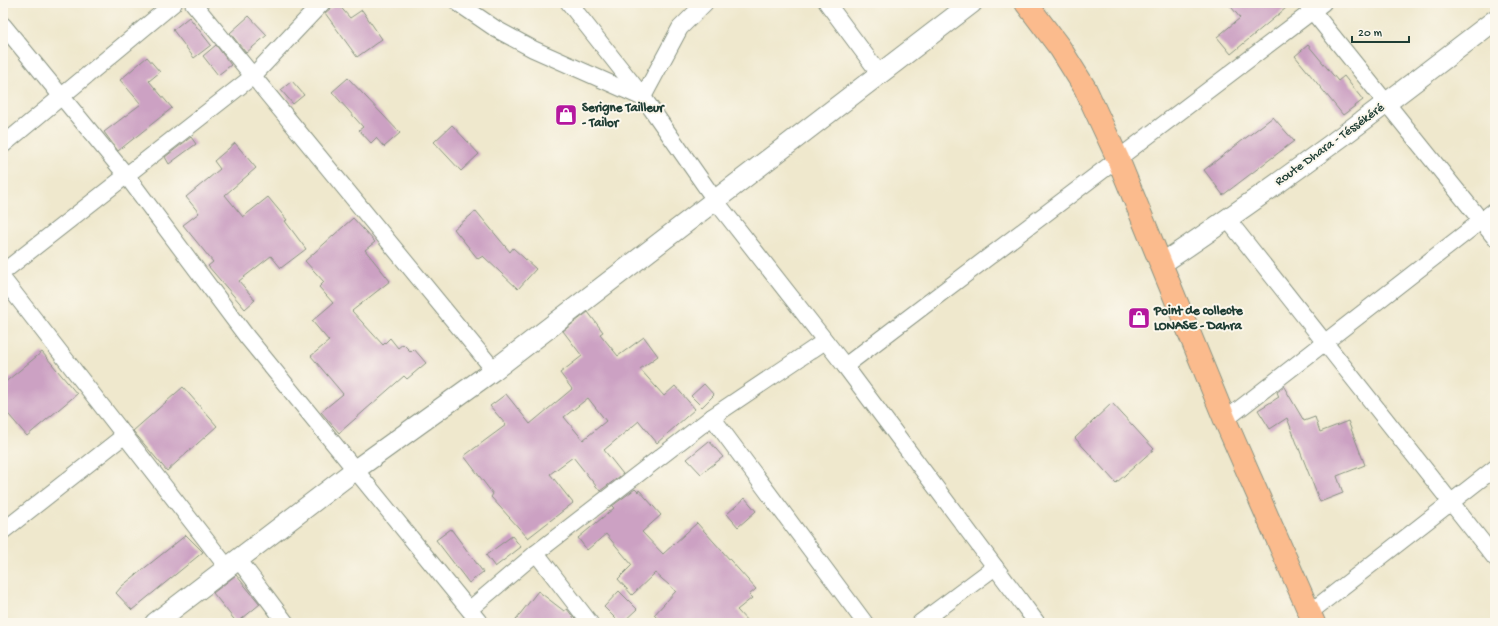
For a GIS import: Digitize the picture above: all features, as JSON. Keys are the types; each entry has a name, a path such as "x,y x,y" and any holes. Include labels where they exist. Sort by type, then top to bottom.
{"main road":[{"path":"1026,3 1060,48 1085,88 1118,159 1225,420 1312,618"}],"street":[{"path":"3,145 174,3"},
{"path":"194,3 252,77 494,370"},
{"path":"3,272 252,77 322,3"},
{"path":"458,3 496,29 533,49 643,97"},
{"path":"569,3 643,97 715,200 845,366 1037,623"},
{"path":"643,97 680,28 705,3"},
{"path":"827,3 879,73"},
{"path":"155,623 355,470 494,370 972,3"},
{"path":"845,366 1118,159 1314,6 1388,103 1495,238"},
{"name":"Route Dhara - Téssékéré","path":"1161,264 1228,220 1388,103 1494,21"},
{"path":"3,25 126,175 247,338 480,623"},
{"path":"1225,420 1495,210"},
{"path":"1228,220 1495,558"},
{"path":"3,279 125,435 232,563 286,623"},
{"path":"470,609 536,553 712,417 825,341"},
{"path":"712,417 865,623"},
{"path":"3,531 125,435"},
{"path":"1312,618 1451,502 1495,468"},
{"path":"536,553 590,623"},
{"path":"920,623 995,567"}],"building":[{"path":"337,3 350,18 362,10 382,39 357,57 325,13"},
{"path":"1228,3 1292,3 1231,54 1217,37 1240,18"},
{"path":"249,16 267,35 246,53 230,33"},
{"path":"189,17 211,45 194,58 173,30"},
{"path":"216,45 231,65 218,75 203,56"},
{"path":"1308,45 1338,81 1344,76 1363,100 1343,115 1295,56"},
{"path":"147,57 160,72 149,81 172,108 118,151 104,132 141,104 120,80"},
{"path":"348,78 400,133 384,147 376,138 371,143 359,130 363,127 332,92"},
{"path":"292,81 304,95 293,104 281,90"},
{"path":"1273,117 1294,141 1223,195 1204,170"},
{"path":"452,125 479,154 461,171 434,142"},
{"path":"191,137 196,144 169,164 165,157"},
{"path":"235,143 256,168 225,195 243,217 268,197 287,220 285,221 306,249 281,268 271,256 239,281 255,300 245,309 208,266 213,262 183,225 199,213 186,197 220,169 214,161"},
{"path":"476,211 510,252 513,248 536,269 518,289 483,256 478,259 454,229"},
{"path":"353,218 375,242 365,250 390,281 352,311 383,345 390,338 398,348 403,344 411,352 414,349 426,363 407,379 404,376 339,433 321,412 343,394 311,356 329,341 312,321 333,303 319,287 324,282 305,261"},
{"path":"588,312 603,332 600,334 618,356 644,337 658,356 640,369 664,396 675,386 695,409 657,443 639,421 604,450 623,474 600,491 573,457 550,474 573,503 528,538 491,497 493,494 464,456 506,425 490,406 506,394 530,424 572,389 560,373 582,356 563,331","holes":["588,398 606,421 583,440 564,417"]},
{"path":"42,352 77,394 27,436 3,408 3,384"},
{"path":"704,384 714,395 702,407 691,396"},
{"path":"183,387 217,426 167,471 133,431"},
{"path":"1284,387 1304,421 1315,417 1320,432 1348,421 1365,465 1337,476 1343,493 1320,502 1287,418 1270,429 1258,410 1279,397 1277,392"},
{"path":"1112,403 1154,449 1116,483 1075,438"},
{"path":"709,441 723,457 701,474 687,459"},
{"path":"635,489 638,492 639,490 661,515 642,532 663,554 697,523 756,589 749,595 752,598 737,610 749,623 662,623 654,615 676,591 655,573 632,595 618,579 632,565 606,534 587,550 578,538 614,508 612,506"},
{"path":"745,498 756,511 738,527 727,514"},
{"path":"451,529 483,572 469,583 436,540"},
{"path":"186,535 203,552 132,610 116,593 122,586"},
{"path":"512,536 521,547 495,567 486,555"},
{"path":"236,575 260,604 237,623 213,593"},
{"path":"538,591 564,611 567,609 578,623 513,623"},
{"path":"619,591 637,609 622,623 620,623 604,607"}],"place":[{"name":"Serigne Tailleur - Tailor","path":"566,115"},
{"name":"Point de collecte LONASE - Dahra","path":"1139,318"}]}
